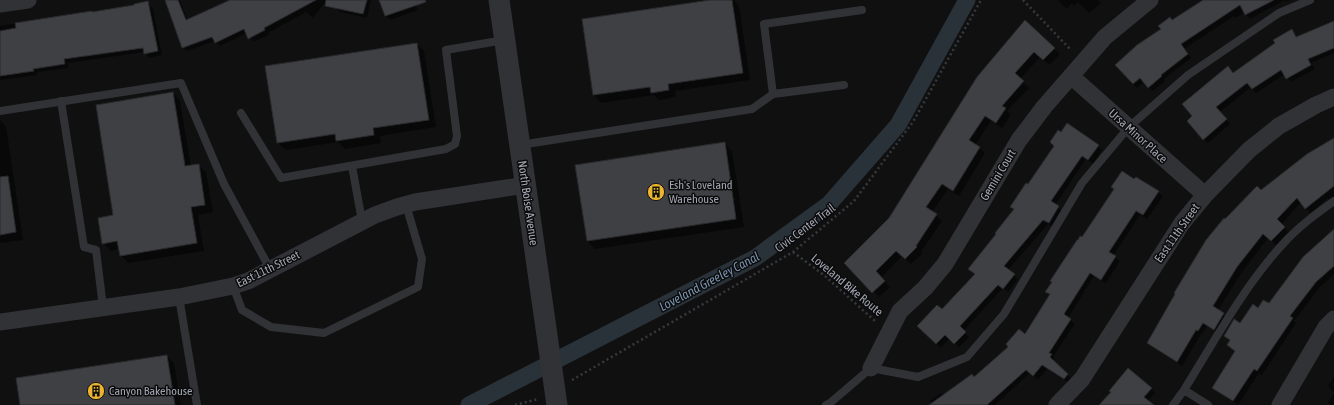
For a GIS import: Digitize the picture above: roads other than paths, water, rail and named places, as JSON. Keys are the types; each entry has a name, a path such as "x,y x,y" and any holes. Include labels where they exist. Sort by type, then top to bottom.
{"street":[{"path":"0,4 28,0"},
{"name":"North Boise Avenue","path":"499,0 556,397"},
{"name":"Gemini Court","path":"871,368 900,311 925,288 945,264 1019,140 1044,107 1104,37 1150,0"},
{"name":"Ursa Minor Place","path":"1071,76 1205,195"},
{"name":"East 11th Street","path":"1057,405 1082,379 1182,223 1205,195 1250,150 1279,126 1316,105 1334,97"},
{"name":"East 11th Street","path":"0,322 179,297 233,286 248,281 375,215 406,205 526,185"},
{"path":"1280,405 1326,327 1334,319"}],"lane":[{"path":"826,405 871,368 918,377 967,357 1004,314 1082,183 1129,127 1188,75 1279,13 1310,0"},
{"path":"773,94 764,24 862,10"},
{"path":"241,113 281,178 446,149 454,144 457,136 446,50 505,40"},
{"path":"0,111 182,82 224,184 270,270"},
{"path":"520,145 752,109 773,94 844,85"},
{"path":"61,101 84,247 96,250 103,307"},
{"path":"352,166 362,221"},
{"path":"1173,405 1184,390 1255,276 1289,238 1311,217 1334,201"},
{"path":"233,286 242,310 271,327 324,333 418,287 422,259 406,205"},
{"path":"179,297 197,405"},
{"path":"1184,390 1208,405"}],"waterway":[{"name":"Loveland Greeley Canal","path":"469,405 755,258 829,204 898,125 967,0"}],"place":[{"name":"Esh's Loveland Warehouse","path":"656,192"},
{"name":"Canyon Bakehouse","path":"96,391"}]}
